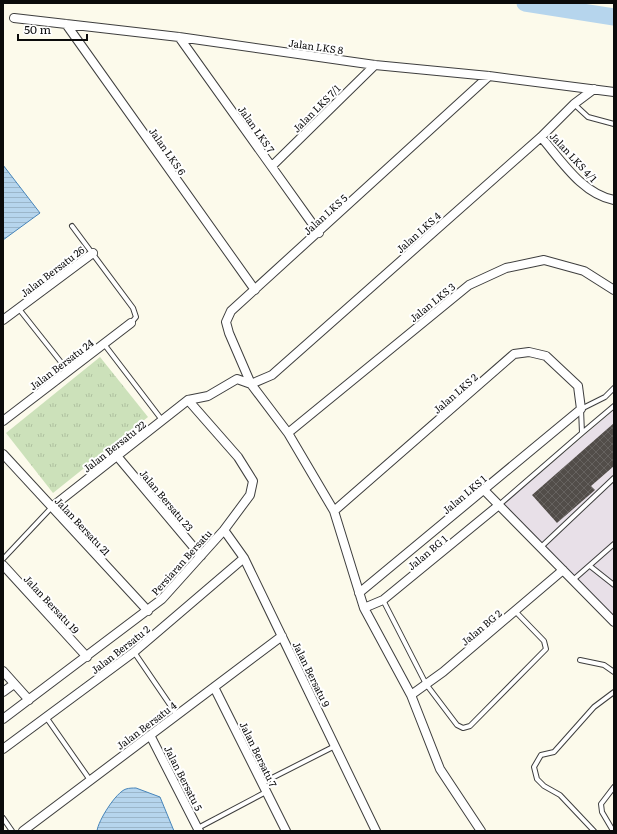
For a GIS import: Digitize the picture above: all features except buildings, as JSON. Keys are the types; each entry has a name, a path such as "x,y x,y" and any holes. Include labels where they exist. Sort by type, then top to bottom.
{"street":[{"name":"Jalan LKS 8","path":"14,18 179,36 375,65 489,76 614,92"},
{"name":"Jalan LKS 6","path":"66,24 255,290"},
{"name":"Jalan LKS 7","path":"179,36 319,233"},
{"name":"Jalan LKS 7/1","path":"272,166 375,65"},
{"name":"Jalan LKS 5","path":"481,831 440,769 411,695 364,608 334,511 288,433 251,384 229,333 226,322 231,311 319,233 489,76"},
{"name":"Jalan LKS 4","path":"251,384 272,375 541,137 574,104 594,89"},
{"name":"Jalan LKS 4/1","path":"541,137 590,190 603,197 614,200"},
{"name":"Jalan Bersatu 26","path":"3,320 93,253"},
{"name":"Jalan LKS 3","path":"288,433 469,285 506,268 544,260 584,271 614,290"},
{"name":"Jalan Bersatu 24","path":"3,421 131,323"},
{"name":"Jalan LKS 2","path":"334,511 514,354 529,352 546,356 578,386 581,409"},
{"path":"188,400 208,396 237,378 251,384"},
{"name":"Jalan Bersatu 22","path":"52,508 188,400"},
{"name":"Persiaran Bersatu","path":"3,719 148,611 175,586 224,530 250,495 253,482 238,457 188,400"},
{"name":"Jalan LKS 1","path":"359,593 581,409"},
{"name":"Jalan Bersatu 21","path":"3,454 148,611"},
{"name":"Jalan Bersatu 23","path":"117,456 201,556"},
{"path":"484,490 614,622"},
{"name":"Jalan BG 1","path":"364,608 383,600 499,505"},
{"name":"Jalan Bersatu 9","path":"224,530 244,558 375,830"},
{"name":"Jalan Bersatu 2","path":"3,749 134,652 244,558"},
{"name":"Jalan Bersatu 19","path":"3,565 87,657"},
{"name":"Jalan BG 2","path":"411,695 443,672 563,570"},
{"name":"Jalan Bersatu 4","path":"23,831 282,636"},
{"path":"3,671 29,700"},
{"path":"3,692 14,684"},
{"name":"Jalan Bersatu 7","path":"214,686 286,831"},
{"name":"Jalan Bersatu 5","path":"150,735 198,829"}],"lane":[{"path":"574,104 588,117 614,124"},
{"path":"72,226 133,308 136,318 131,323"},
{"path":"18,308 68,371"},
{"path":"104,344 162,420"},
{"path":"582,433 581,409 605,397 614,388"},
{"path":"499,505 614,406"},
{"path":"540,548 614,478"},
{"path":"3,559 52,508"},
{"path":"573,581 614,544"},
{"path":"590,566 614,585"},
{"path":"383,600 426,684 457,725 463,728 470,726 546,649 544,641 515,612"},
{"path":"134,652 177,715"},
{"path":"580,660 604,665 614,672"},
{"path":"594,831 560,795 544,786 537,779 534,767 541,755 554,752 594,707 614,692"},
{"path":"46,717 90,780"},
{"path":"262,783 335,746"},
{"path":"612,829 602,812 601,804 614,787"},
{"path":"198,829 266,792"},
{"path":"3,818 12,831"}],"shaded area":[{"path":"614,410 614,616 504,504"}],"green space":[{"path":"100,357 148,417 53,493 6,433"}],"water":[{"path":"3,165 40,213 3,240"},
{"path":"136,788 160,797 174,831 97,831 104,814 117,795 126,789"}],"waterway":[{"path":"525,3 614,17"}]}
